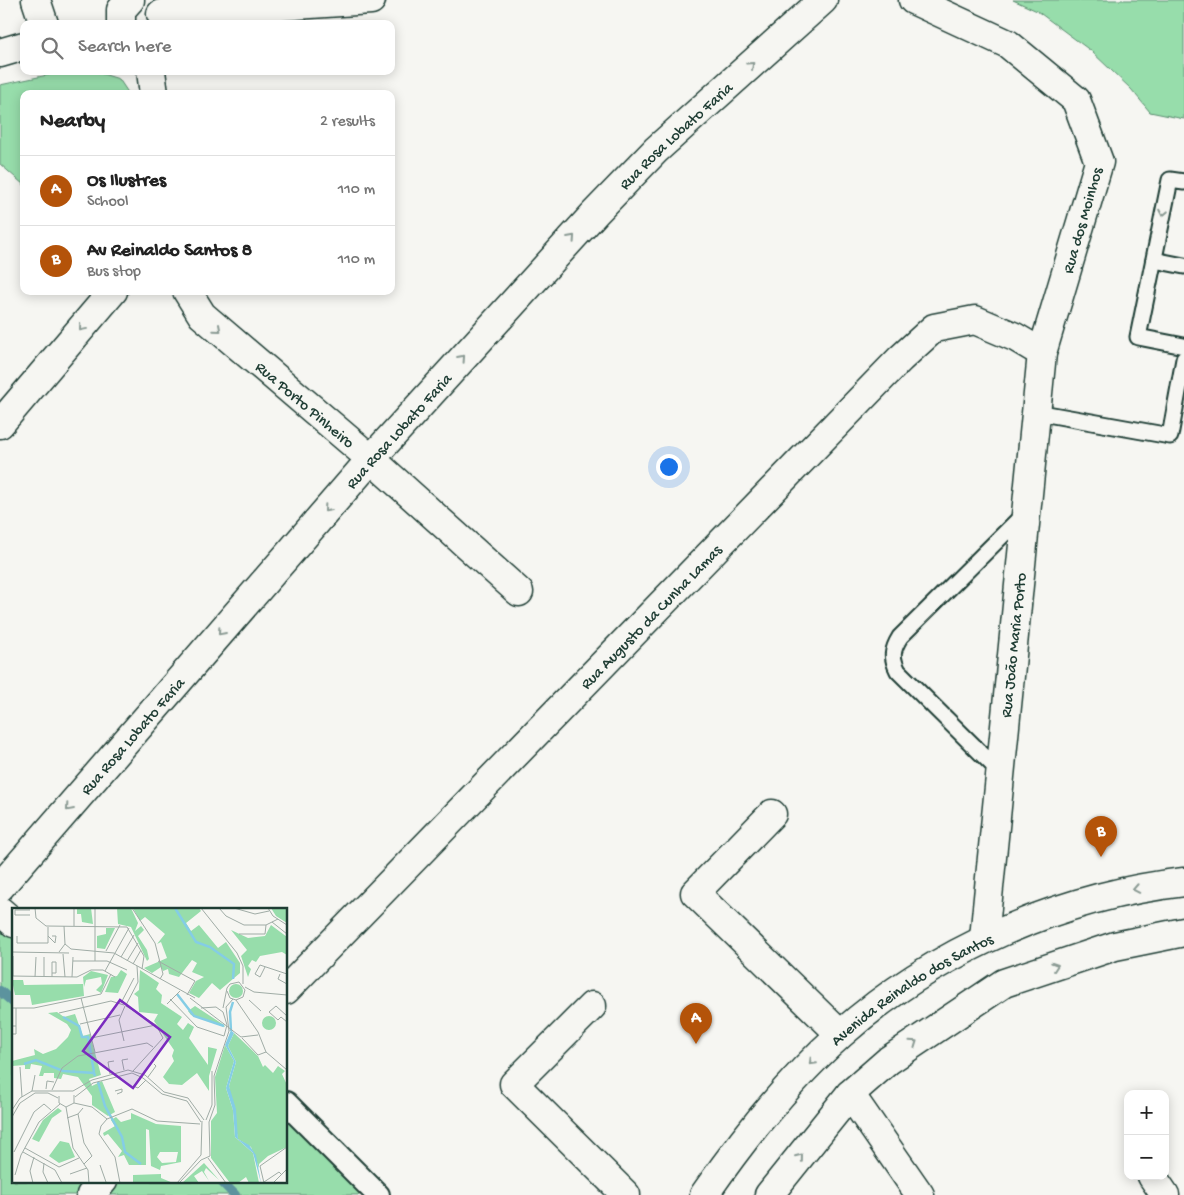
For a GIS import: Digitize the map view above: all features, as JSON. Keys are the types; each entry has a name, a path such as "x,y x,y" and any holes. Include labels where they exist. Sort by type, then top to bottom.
{"street":[{"path":"36,0 43,20"},
{"path":"157,13 372,0"},
{"name":"Rua Rosa Lobato Faria","path":"0,887 371,459 595,213 656,150 824,0"},
{"name":"Rua dos Moinhos","path":"913,0 1008,44 1076,100 1096,153 1099,162 1042,353"},
{"path":"0,53 20,47"},
{"path":"152,75 153,90"},
{"path":"0,424 110,295"},
{"name":"Rua Porto Pinheiro","path":"190,295 202,315 371,459 519,592"},
{"name":"Rua Augusto da Cunha Lamas","path":"288,988 900,358 934,328 975,320 1016,337 1042,353"},
{"name":"Rua João Maria Porto","path":"984,938 999,771 1042,353"},
{"path":"772,814 695,893 840,1034"},
{"name":"Avenida Reinaldo dos Santos","path":"704,1195 734,1152 789,1085 840,1034 907,985 984,938 1041,916 1106,895 1184,882"},
{"path":"0,911 12,921"},
{"path":"769,1195 850,1094 889,1060 1004,984 1115,946 1184,932"},
{"path":"592,1006 514,1084 626,1195"},
{"path":"850,1094 920,1195"},
{"path":"288,1105 378,1195"},
{"path":"1155,1180 1164,1195"},
{"path":"90,1195 102,1182"}],"lane":[{"path":"1184,182 1170,180 1138,337 1184,346"},
{"path":"1154,260 1184,266"},
{"path":"1036,412 1170,436 1184,359"},
{"path":"999,771 898,671 893,660 892,649 900,637 1026,512"}],"green space":[{"path":"1013,0 1184,0 1184,119 1150,112 1131,89 1091,51 1037,11"},
{"path":"48,75 106,75 119,79 126,90 20,90 20,182 0,164 0,85"},
{"path":"0,911 12,921 12,1182 288,1182 288,1106 375,1195 0,1195"}],"waterway":[{"path":"0,991 12,1001"},
{"path":"222,1182 235,1195"}],"place":[{"name":"Av Reinaldo Santos 8","path":"1101,857"},
{"name":"Os Ilustres","path":"696,1044"}]}
